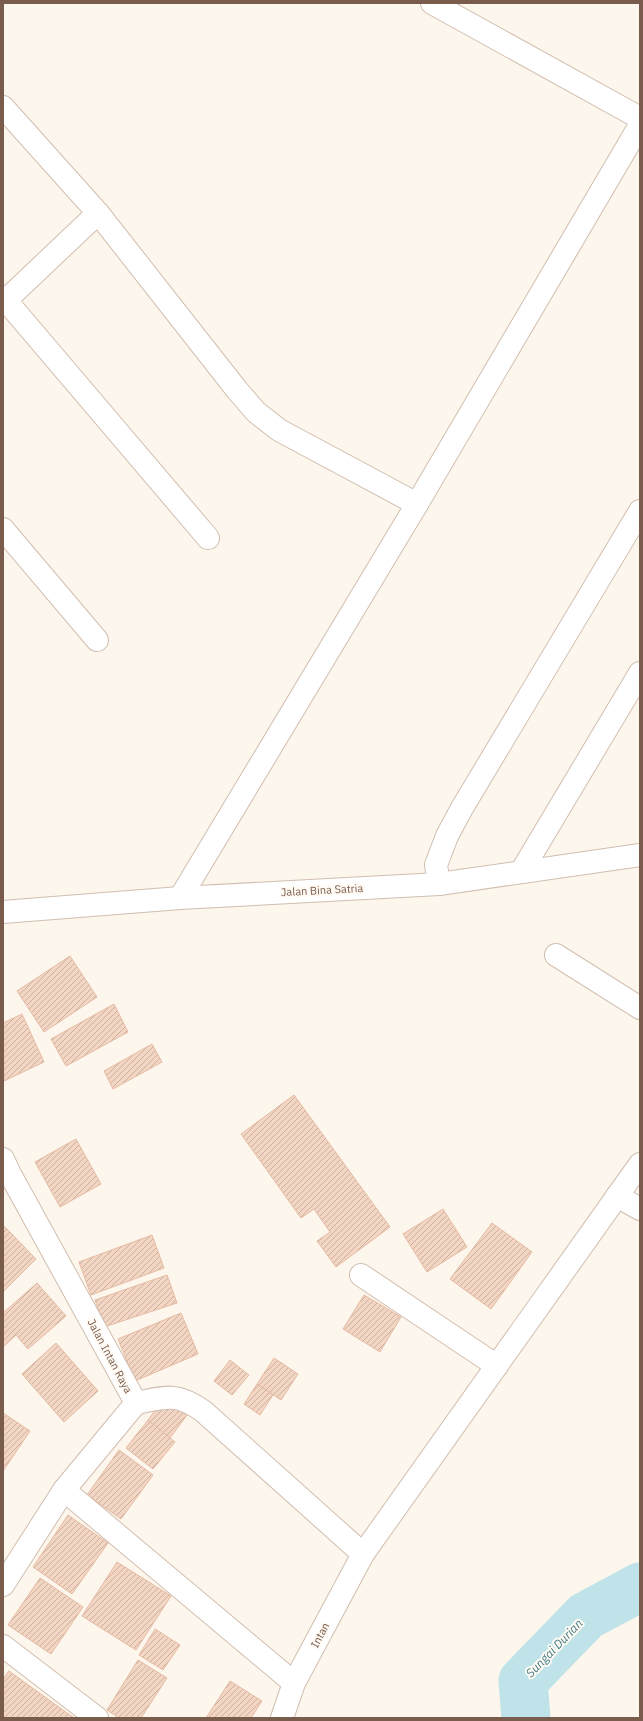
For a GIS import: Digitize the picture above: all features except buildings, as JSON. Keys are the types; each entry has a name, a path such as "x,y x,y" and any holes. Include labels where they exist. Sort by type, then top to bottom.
{"street":[{"path":"432,3 640,118"},
{"path":"3,107 98,213 232,384 256,412 279,430 417,504"},
{"path":"180,898 417,504 640,125"},
{"path":"98,213 4,300 208,538"},
{"path":"439,884 436,864 447,836 462,808 640,511"},
{"path":"3,529 96,640"},
{"path":"521,872 640,673"},
{"name":"Jalan Bina Satria","path":"3,912 180,898 439,884 640,855"},
{"path":"556,955 640,1008"},
{"name":"Jalan Intan Raya","path":"3,1159 136,1403 64,1490 7,1570"},
{"name":"Intan","path":"282,1718 294,1683 363,1554 640,1164"},
{"path":"617,1196 640,1209"},
{"path":"361,1275 497,1366"},
{"path":"136,1403 167,1397 181,1398 192,1403 204,1411 363,1554"},
{"path":"64,1490 294,1683"},
{"path":"3,1646 97,1718"}],"waterway":[{"name":"Sungai Durian","path":"526,1718 523,1681 586,1616 640,1587"}]}
